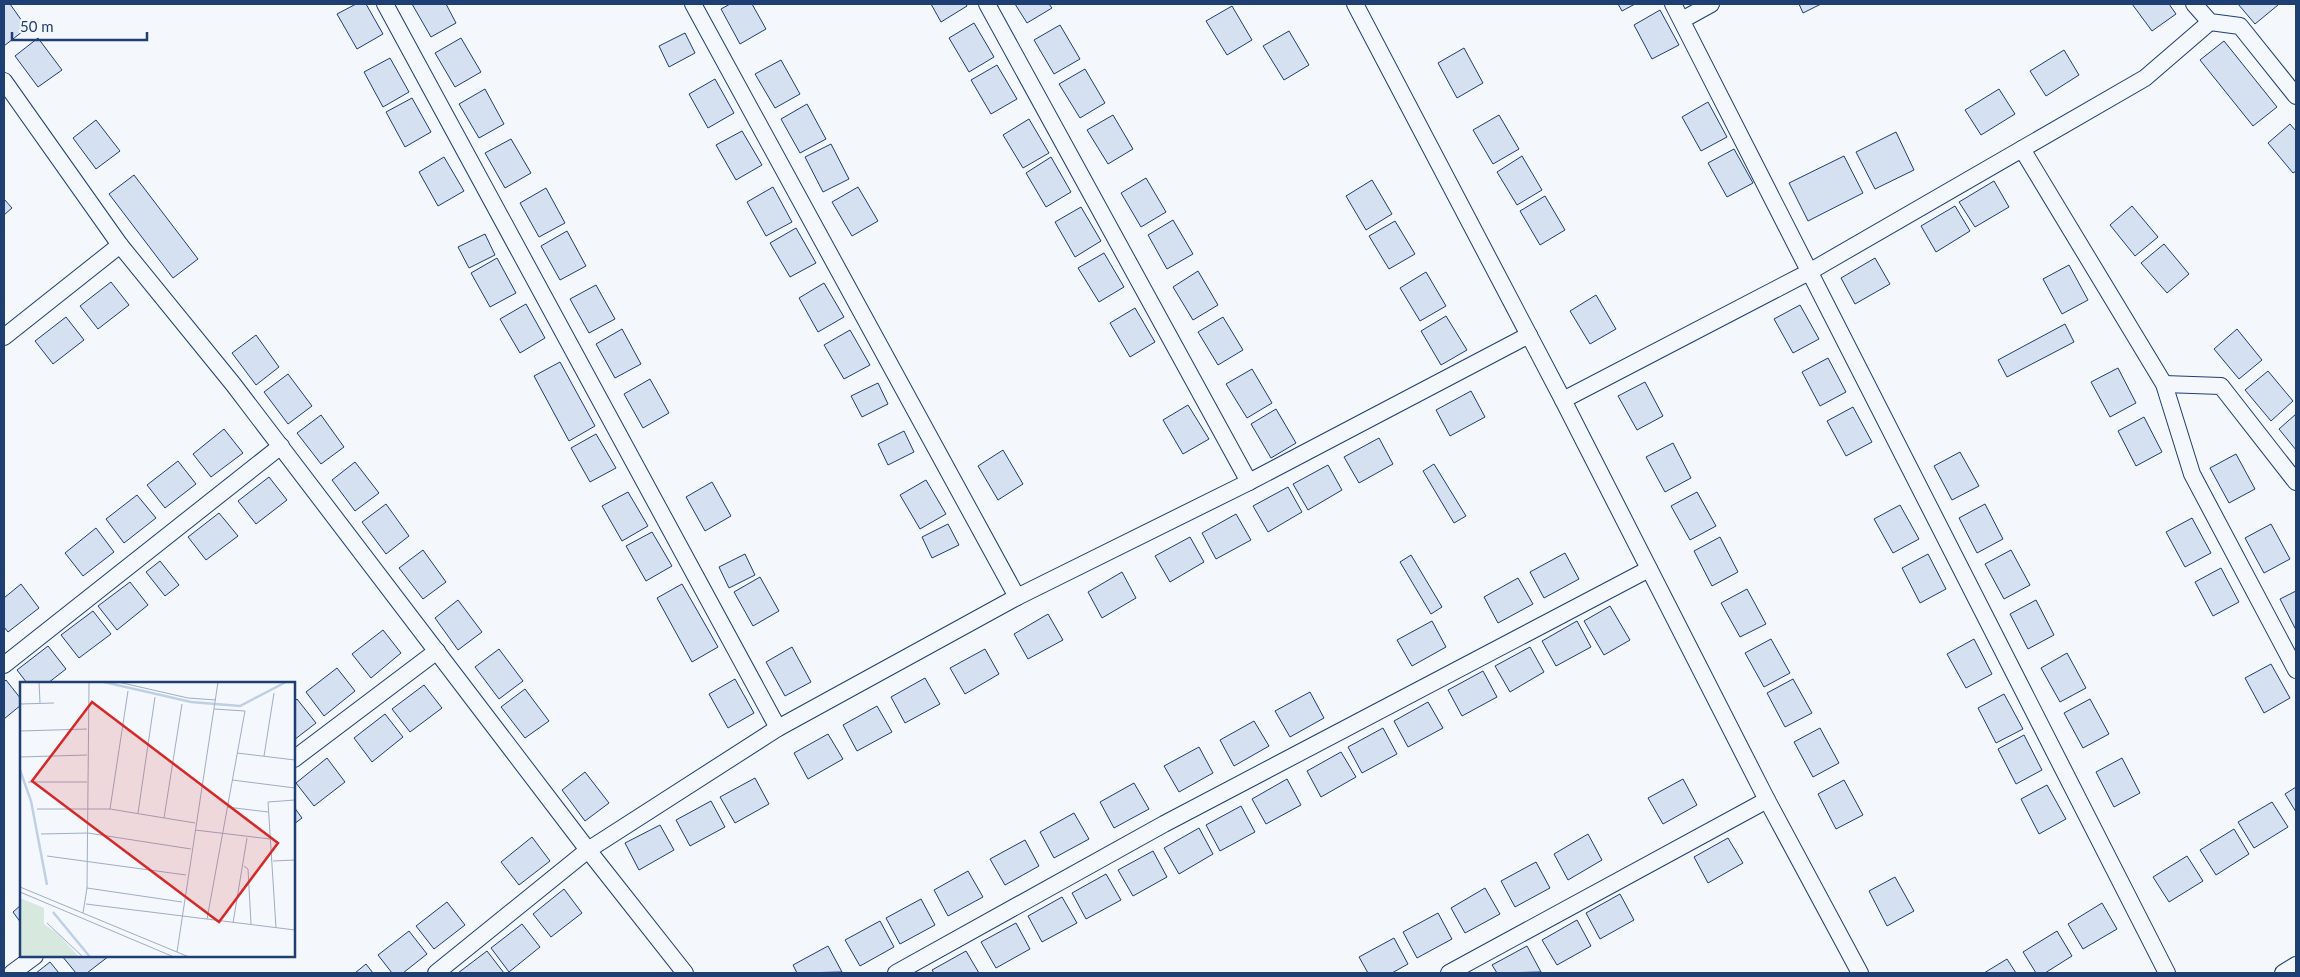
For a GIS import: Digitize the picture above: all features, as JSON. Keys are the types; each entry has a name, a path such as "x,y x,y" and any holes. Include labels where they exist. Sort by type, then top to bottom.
{"street":[{"path":"385,4 778,728"},
{"path":"693,4 1017,597"},
{"path":"987,4 1249,482"},
{"path":"1356,4 1563,400 1767,800 1860,973"},
{"path":"1673,4 2167,973"},
{"path":"1682,20 1711,4"},
{"path":"2194,4 2210,22 2240,26 2296,96"},
{"path":"1563,400 1809,272 2146,78 2210,22"},
{"path":"4,81 120,245 281,446 588,850 684,973"},
{"path":"2022,149 2164,384 2192,474 2296,670"},
{"path":"4,337 120,245"},
{"path":"436,973 588,850 778,728 1017,597 1249,482 1529,335"},
{"path":"2164,384 2221,386 2296,482"},
{"path":"4,665 281,446"},
{"path":"896,973 1164,824 1649,569"},
{"path":"295,758 437,650"},
{"path":"1449,973 1767,800"},
{"path":"12,973 34,957"},
{"path":"2283,973 2296,966"}],"building":[{"path":"4,4 10,4 27,28 4,46"},
{"path":"356,4 366,4 383,34 357,49 337,14"},
{"path":"412,4 446,4 456,23 431,37"},
{"path":"730,4 752,4 766,29 740,44 721,9"},
{"path":"931,4 966,4 967,6 941,22"},
{"path":"1015,4 1049,4 1052,8 1027,23"},
{"path":"1618,4 1635,4 1622,11"},
{"path":"1799,4 1821,4 1803,13"},
{"path":"2132,4 2169,4 2176,14 2152,31"},
{"path":"2238,4 2277,4 2278,5 2255,24"},
{"path":"1232,6 1252,40 1227,55 1206,21"},
{"path":"1660,10 1679,45 1652,59 1634,25"},
{"path":"974,23 994,57 969,72 949,38"},
{"path":"1060,25 1080,59 1054,74 1034,40"},
{"path":"1289,31 1309,65 1284,80 1263,46"},
{"path":"685,33 695,53 669,67 659,46"},
{"path":"38,38 62,70 38,87 15,56"},
{"path":"461,38 481,72 455,87 435,53"},
{"path":"2224,41 2277,107 2253,126 2200,60"},
{"path":"1464,48 1483,83 1457,98 1438,63"},
{"path":"2064,50 2079,75 2046,96 2030,71"},
{"path":"390,58 409,92 383,107 364,72"},
{"path":"781,60 800,94 775,108 755,74"},
{"path":"997,65 1017,99 991,114 971,80"},
{"path":"1085,69 1105,103 1080,118 1059,84"},
{"path":"715,79 734,113 708,128 689,94"},
{"path":"485,89 504,124 479,138 459,104"},
{"path":"1999,89 2015,114 1981,135 1965,110"},
{"path":"412,98 431,132 405,147 386,112"},
{"path":"1708,102 1727,137 1701,151 1682,117"},
{"path":"807,104 826,139 800,153 781,119"},
{"path":"1113,115 1133,149 1108,164 1087,130"},
{"path":"1499,115 1519,149 1493,164 1473,130"},
{"path":"1029,119 1049,153 1023,168 1003,135"},
{"path":"96,120 120,151 96,169 73,138"},
{"path":"2290,124 2296,131 2296,171 2293,173 2268,143"},
{"path":"742,131 762,165 736,180 716,145"},
{"path":"1896,132 1914,170 1875,189 1856,152"},
{"path":"511,139 531,173 505,188 485,153"},
{"path":"831,144 849,179 823,192 805,157"},
{"path":"1734,149 1753,183 1727,197 1708,163"},
{"path":"1522,156 1542,190 1517,205 1497,172"},
{"path":"1844,156 1863,193 1808,221 1789,183"},
{"path":"444,157 464,191 438,206 419,172"},
{"path":"1051,157 1071,192 1046,207 1026,173"},
{"path":"134,175 198,259 173,278 109,194"},
{"path":"1146,178 1166,212 1141,227 1121,193"},
{"path":"1372,180 1392,214 1366,230 1346,196"},
{"path":"1994,181 2009,207 1975,227 1959,202"},
{"path":"773,187 792,222 766,236 747,202"},
{"path":"858,187 878,221 852,236 832,202"},
{"path":"546,188 565,223 539,237 520,203"},
{"path":"1545,196 1565,230 1540,245 1520,211"},
{"path":"4,199 12,208 4,215"},
{"path":"1955,206 1970,231 1936,252 1921,226"},
{"path":"2132,206 2158,237 2135,256 2110,225"},
{"path":"1081,207 1101,241 1075,257 1055,222"},
{"path":"1173,220 1193,254 1167,269 1148,235"},
{"path":"1395,221 1415,254 1389,269 1369,236"},
{"path":"796,228 816,263 790,277 770,243"},
{"path":"567,231 586,266 560,280 541,246"},
{"path":"485,234 495,255 469,268 458,247"},
{"path":"2164,244 2189,274 2167,293 2141,263"},
{"path":"1104,253 1124,287 1099,302 1078,268"},
{"path":"497,258 516,293 490,307 471,273"},
{"path":"1875,258 1890,284 1855,304 1841,278"},
{"path":"2069,265 2088,300 2062,314 2043,279"},
{"path":"1198,271 1218,305 1193,320 1173,287"},
{"path":"1426,272 1446,306 1420,321 1400,288"},
{"path":"111,282 129,305 98,329 80,306"},
{"path":"824,283 844,317 818,332 799,298"},
{"path":"596,285 615,319 589,333 570,299"},
{"path":"1596,295 1616,329 1590,344 1570,311"},
{"path":"526,304 545,338 520,353 500,319"},
{"path":"1800,305 1819,339 1793,353 1774,319"},
{"path":"1135,308 1155,342 1130,357 1110,323"},
{"path":"1446,316 1467,350 1441,365 1421,331"},
{"path":"66,317 84,340 53,364 35,341"},
{"path":"1223,317 1243,350 1218,365 1198,332"},
{"path":"2065,324 2074,342 2007,377 1998,360"},
{"path":"622,329 641,364 615,378 596,344"},
{"path":"2237,329 2262,360 2239,379 2214,349"},
{"path":"850,330 870,365 844,379 824,345"},
{"path":"256,335 279,367 256,385 232,353"},
{"path":"1828,358 1846,392 1820,406 1802,372"},
{"path":"560,362 595,426 569,441 534,376"},
{"path":"2118,368 2136,403 2110,417 2091,382"},
{"path":"1252,369 1272,403 1247,418 1226,384"},
{"path":"2268,371 2293,401 2271,421 2245,390"},
{"path":"288,374 312,406 288,424 264,392"},
{"path":"650,379 669,413 643,428 624,394"},
{"path":"1645,382 1663,416 1637,430 1618,396"},
{"path":"878,383 888,404 862,417 851,396"},
{"path":"1471,391 1485,417 1450,436 1436,410"},
{"path":"1188,405 1209,439 1183,454 1163,420"},
{"path":"1853,407 1872,442 1846,456 1827,421"},
{"path":"1276,409 1296,443 1271,458 1251,424"},
{"path":"2296,414 2296,450 2279,429"},
{"path":"321,415 344,447 321,464 297,433"},
{"path":"2144,417 2162,452 2136,466 2118,431"},
{"path":"224,429 243,453 211,477 193,454"},
{"path":"904,431 914,452 888,465 878,444"},
{"path":"596,434 616,468 590,482 571,448"},
{"path":"1379,438 1393,464 1359,483 1344,457"},
{"path":"1673,443 1691,478 1665,492 1646,457"},
{"path":"1003,450 1023,484 998,500 978,466"},
{"path":"1960,452 1979,486 1952,500 1934,466"},
{"path":"2236,454 2255,489 2229,503 2210,468"},
{"path":"178,461 196,484 165,508 147,485"},
{"path":"355,462 379,493 355,511 332,480"},
{"path":"1434,464 1466,516 1454,523 1423,471"},
{"path":"1328,465 1342,490 1308,510 1293,484"},
{"path":"269,477 287,500 256,524 238,501"},
{"path":"926,480 946,514 920,529 900,495"},
{"path":"712,482 731,516 705,531 686,497"},
{"path":"1288,487 1302,512 1268,532 1253,506"},
{"path":"628,492 648,526 622,541 602,506"},
{"path":"1697,492 1716,526 1690,540 1671,506"},
{"path":"137,495 156,518 124,543 106,519"},
{"path":"386,504 409,536 386,554 362,522"},
{"path":"1985,504 2003,539 1977,553 1959,518"},
{"path":"1900,505 1919,539 1893,553 1874,519"},
{"path":"219,513 238,536 206,560 188,537"},
{"path":"1236,514 1251,540 1216,559 1202,533"},
{"path":"2192,518 2211,553 2185,567 2166,532"},
{"path":"948,524 959,545 932,558 922,537"},
{"path":"2271,524 2290,559 2264,573 2245,538"},
{"path":"96,528 114,552 83,576 65,553"},
{"path":"652,532 672,566 646,581 626,546"},
{"path":"1190,537 1204,562 1170,582 1155,556"},
{"path":"1720,537 1738,572 1712,586 1694,551"},
{"path":"423,550 446,582 423,599 399,568"},
{"path":"2011,550 2030,585 2004,599 1985,564"},
{"path":"1565,553 1579,579 1544,598 1530,572"},
{"path":"745,554 755,575 729,588 719,567"},
{"path":"1928,554 1946,589 1920,603 1902,568"},
{"path":"1411,555 1442,607 1431,614 1400,562"},
{"path":"160,561 179,585 165,596 146,572"},
{"path":"2221,568 2239,602 2213,616 2195,582"},
{"path":"1122,572 1136,598 1102,618 1088,592"},
{"path":"760,577 779,611 753,626 734,592"},
{"path":"1518,578 1533,604 1498,623 1484,597"},
{"path":"130,582 148,605 117,630 98,606"},
{"path":"21,584 39,608 8,632 4,627 4,598"},
{"path":"682,584 718,647 692,662 657,598"},
{"path":"1747,589 1766,624 1740,637 1721,603"},
{"path":"2296,591 2296,630 2280,599"},
{"path":"458,600 482,632 458,650 435,618"},
{"path":"2036,600 2054,635 2028,649 2010,614"},
{"path":"1610,606 1630,640 1604,655 1584,621"},
{"path":"93,611 111,634 79,658 61,635"},
{"path":"1048,614 1063,640 1028,659 1014,634"},
{"path":"1432,621 1446,647 1412,666 1397,640"},
{"path":"1577,621 1591,647 1556,666 1542,641"},
{"path":"383,630 401,653 371,678 352,654"},
{"path":"1771,639 1790,673 1764,687 1745,653"},
{"path":"1974,639 1992,674 1966,688 1947,654"},
{"path":"48,646 66,669 49,682 26,682 17,670"},
{"path":"792,647 811,682 785,696 766,662"},
{"path":"1530,647 1544,672 1510,692 1495,666"},
{"path":"499,649 523,681 499,699 475,667"},
{"path":"985,649 999,674 965,694 950,668"},
{"path":"2067,653 2086,688 2060,702 2041,668"},
{"path":"2271,664 2290,698 2264,713 2245,678"},
{"path":"337,668 355,691 324,716 306,692"},
{"path":"1483,671 1497,697 1462,716 1448,690"},
{"path":"925,678 940,704 905,723 891,697"},
{"path":"735,679 754,713 728,728 709,694"},
{"path":"1793,679 1812,713 1785,727 1767,693"},
{"path":"6,680 20,698 20,706 4,719 4,682"},
{"path":"424,685 442,708 410,732 392,709"},
{"path":"525,689 549,721 525,738 501,707"},
{"path":"1310,692 1324,718 1290,737 1275,711"},
{"path":"2004,694 2023,729 1996,743 1978,708"},
{"path":"297,699 316,723 295,739 295,701"},
{"path":"2090,699 2109,734 2083,748 2064,713"},
{"path":"1428,702 1443,728 1408,747 1394,721"},
{"path":"877,706 892,732 857,751 843,725"},
{"path":"385,714 403,737 372,762 354,738"},
{"path":"1254,721 1269,746 1234,766 1220,740"},
{"path":"1383,728 1397,754 1362,773 1348,747"},
{"path":"1820,728 1839,763 1813,777 1794,742"},
{"path":"828,734 843,759 808,779 794,753"},
{"path":"2024,735 2042,770 2016,784 1998,749"},
{"path":"1199,747 1213,773 1179,792 1164,766"},
{"path":"1341,752 1356,777 1321,797 1307,771"},
{"path":"327,758 345,782 314,806 296,783"},
{"path":"2122,758 2140,793 2114,807 2096,772"},
{"path":"585,772 609,803 585,821 562,790"},
{"path":"755,778 769,804 735,823 720,797"},
{"path":"1287,779 1301,805 1266,824 1252,799"},
{"path":"1683,779 1697,805 1663,824 1648,798"},
{"path":"1844,780 1863,815 1836,829 1818,794"},
{"path":"1134,783 1149,809 1114,828 1100,802"},
{"path":"2047,785 2066,819 2039,834 2021,799"},
{"path":"2296,787 2296,812 2285,794"},
{"path":"711,801 725,827 690,846 676,820"},
{"path":"2272,802 2288,827 2254,848 2238,822"},
{"path":"1241,806 1255,832 1220,851 1206,825"},
{"path":"295,808 302,818 295,823"},
{"path":"1074,813 1089,839 1054,858 1040,832"},
{"path":"660,825 674,850 639,870 625,843"},
{"path":"1199,828 1213,854 1179,874 1164,848"},
{"path":"2234,829 2249,854 2216,875 2200,850"},
{"path":"1588,834 1602,860 1568,880 1554,854"},
{"path":"532,837 550,861 519,885 501,862"},
{"path":"1728,838 1743,863 1708,883 1694,857"},
{"path":"1025,840 1039,866 1005,885 990,859"},
{"path":"1153,851 1167,877 1133,896 1118,870"},
{"path":"2187,856 2203,881 2169,902 2153,877"},
{"path":"1536,862 1550,888 1515,907 1501,881"},
{"path":"968,871 983,897 948,916 934,890"},
{"path":"1106,874 1121,900 1086,919 1072,893"},
{"path":"1895,877 1914,911 1887,926 1869,891"},
{"path":"1485,888 1500,914 1465,933 1451,908"},
{"path":"564,889 582,913 551,937 533,914"},
{"path":"1620,894 1634,920 1600,939 1586,913"},
{"path":"1062,897 1077,923 1042,942 1028,916"},
{"path":"921,899 935,925 900,944 886,918"},
{"path":"447,902 465,925 434,949 416,926"},
{"path":"2102,903 2117,929 2083,949 2068,924"},
{"path":"20,906 20,922 13,912"},
{"path":"1438,913 1452,939 1417,958 1403,932"},
{"path":"1577,920 1591,946 1557,965 1542,940"},
{"path":"880,921 894,947 860,966 845,940"},
{"path":"1016,923 1030,949 996,968 981,942"},
{"path":"522,924 540,947 509,972 491,948"},
{"path":"409,931 427,954 403,973 392,973 378,955"},
{"path":"2057,931 2072,956 2045,973 2036,973 2023,952"},
{"path":"1394,938 1408,964 1392,973 1368,973 1359,957"},
{"path":"828,946 842,972 797,973 793,965"},
{"path":"1527,946 1541,972 1497,973 1492,965"},
{"path":"487,951 504,973 458,973"},
{"path":"966,951 979,973 934,973 932,970"},
{"path":"63,957 108,957 87,973 76,973"},
{"path":"2007,959 2016,973 1984,973"},
{"path":"50,962 59,973 36,973"},
{"path":"366,964 373,973 355,973"}]}
